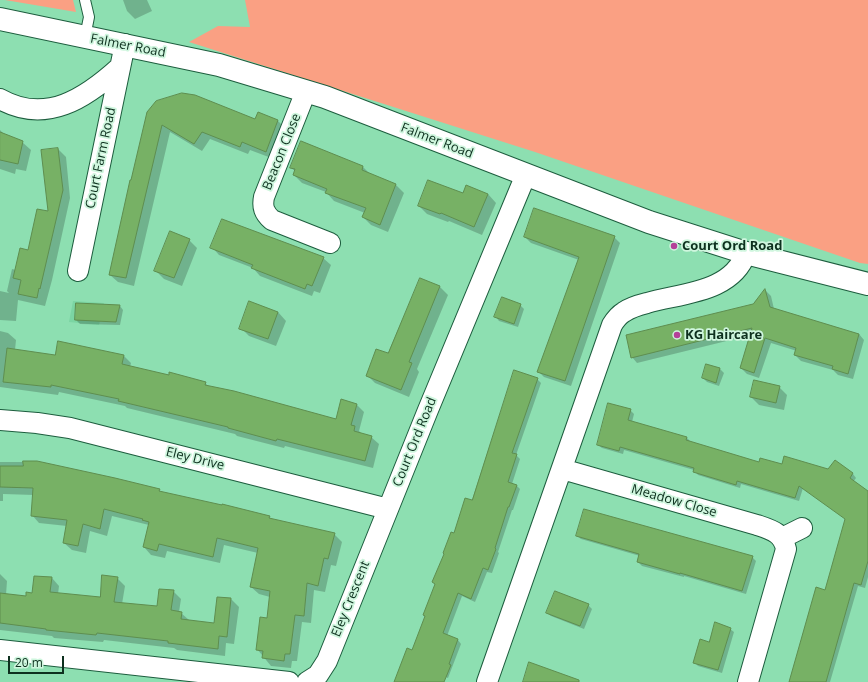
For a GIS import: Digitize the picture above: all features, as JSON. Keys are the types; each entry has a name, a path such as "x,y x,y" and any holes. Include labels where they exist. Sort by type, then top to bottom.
{"main road":[{"name":"Falmer Road","path":"0,19 125,44 219,65 326,97 649,222 746,253 868,284"}],"street":[{"name":"Court Farm Road","path":"78,271 125,44"},
{"path":"0,99 25,108 49,108 61,106 87,94 104,82 120,67"},
{"name":"Beacon Close","path":"306,91 262,204 267,215 272,220 330,243"},
{"name":"Court Ord Road","path":"388,508 525,175"},
{"path":"487,682 612,326 617,317 624,311 634,306 691,294 710,287 733,273 743,262 746,253"},
{"name":"Eley Drive","path":"0,420 37,423 70,428 388,508"},
{"name":"Meadow Close","path":"562,469 764,527 776,532 782,538"},
{"name":"Eley Crescent","path":"306,682 318,675 326,661 388,508"},
{"path":"748,682 786,550 782,538 802,528"},
{"path":"0,650 289,682"}],"lane":[{"path":"85,0 89,17 85,37"}],"shaded area":[{"path":"5,0 73,0 76,12"},
{"path":"245,0 868,0 868,264 860,263 535,152 189,42 218,26 250,27"},
{"path":"73,301 104,303 99,325 69,322"}],"building":[{"path":"182,93 195,95 255,119 258,112 278,120 266,152 242,142 240,147 202,132 194,144 162,125 126,278 109,275 147,112 156,101"},
{"path":"0,132 23,141 18,164 0,160"},
{"path":"301,141 363,166 362,170 396,184 380,225 362,217 366,208 325,193 327,189 293,175 295,169 290,168"},
{"path":"58,148 63,190 37,298 18,294 21,280 13,278 20,248 28,250 37,209 48,211 41,150"},
{"path":"428,180 463,193 466,185 488,194 474,227 441,213 440,214 418,206"},
{"path":"534,208 615,236 565,381 537,372 579,257 524,237"},
{"path":"222,219 324,257 312,286 307,284 305,289 251,268 253,265 210,248"},
{"path":"170,231 190,239 174,278 154,271"},
{"path":"420,278 440,286 409,362 412,363 401,390 366,376 376,349 388,353"},
{"path":"765,289 770,307 859,334 848,374 832,369 833,366 794,355 796,348 765,338 754,373 740,368 752,328 631,358 626,335 753,304"},
{"path":"502,297 521,304 514,324 494,317"},
{"path":"249,301 278,312 268,339 239,329"},
{"path":"76,303 120,305 116,322 75,320"},
{"path":"58,341 124,355 122,364 169,375 169,372 206,382 205,385 234,391 336,419 341,399 357,404 351,425 355,426 354,431 372,436 365,461 277,439 276,441 228,427 118,401 119,399 51,385 51,387 3,382 7,348 55,355"},
{"path":"706,364 720,368 716,383 702,378"},
{"path":"514,370 538,378 512,453 517,454 508,482 517,485 508,507 495,548 496,549 488,570 483,568 471,599 458,593 443,633 458,639 449,664 451,665 444,682 394,682 407,648 412,650 435,584 432,582 444,554 443,553 451,532 454,533 465,498 472,500"},
{"path":"754,380 780,386 776,403 750,397"},
{"path":"608,403 631,409 628,420 687,437 686,440 759,462 760,458 782,464 784,456 828,469 835,460 853,473 850,478 868,491 868,561 861,585 854,583 826,682 789,682 816,587 825,590 845,519 799,486 795,498 737,481 736,485 693,472 694,468 620,447 619,451 597,445"},
{"path":"23,461 37,461 115,478 160,489 159,491 222,504 270,516 269,518 335,533 328,559 324,558 318,586 307,583 304,616 295,615 290,654 285,654 284,661 262,658 263,651 256,650 260,617 267,618 270,591 250,587 258,548 217,538 213,557 159,544 157,551 143,547 149,522 142,520 143,519 104,509 100,529 83,524 78,546 63,543 67,520 31,516 33,488 0,487 0,466 23,466"},
{"path":"584,509 753,556 742,591 637,562 639,554 576,536"},
{"path":"102,575 118,577 114,602 157,606 159,589 174,590 171,610 182,612 181,619 214,623 217,597 231,598 227,637 219,636 218,649 168,643 168,641 97,633 96,635 46,630 0,623 0,593 26,596 26,592 32,593 34,576 52,577 50,592 100,597"},
{"path":"555,591 589,604 580,626 546,613"},
{"path":"715,622 731,628 718,670 693,663 700,639 709,642"},
{"path":"529,662 579,680 579,682 523,682"}],"place":[{"name":"Court Ord Road","path":"674,246"},
{"name":"KG Haircare","path":"677,335"}]}
